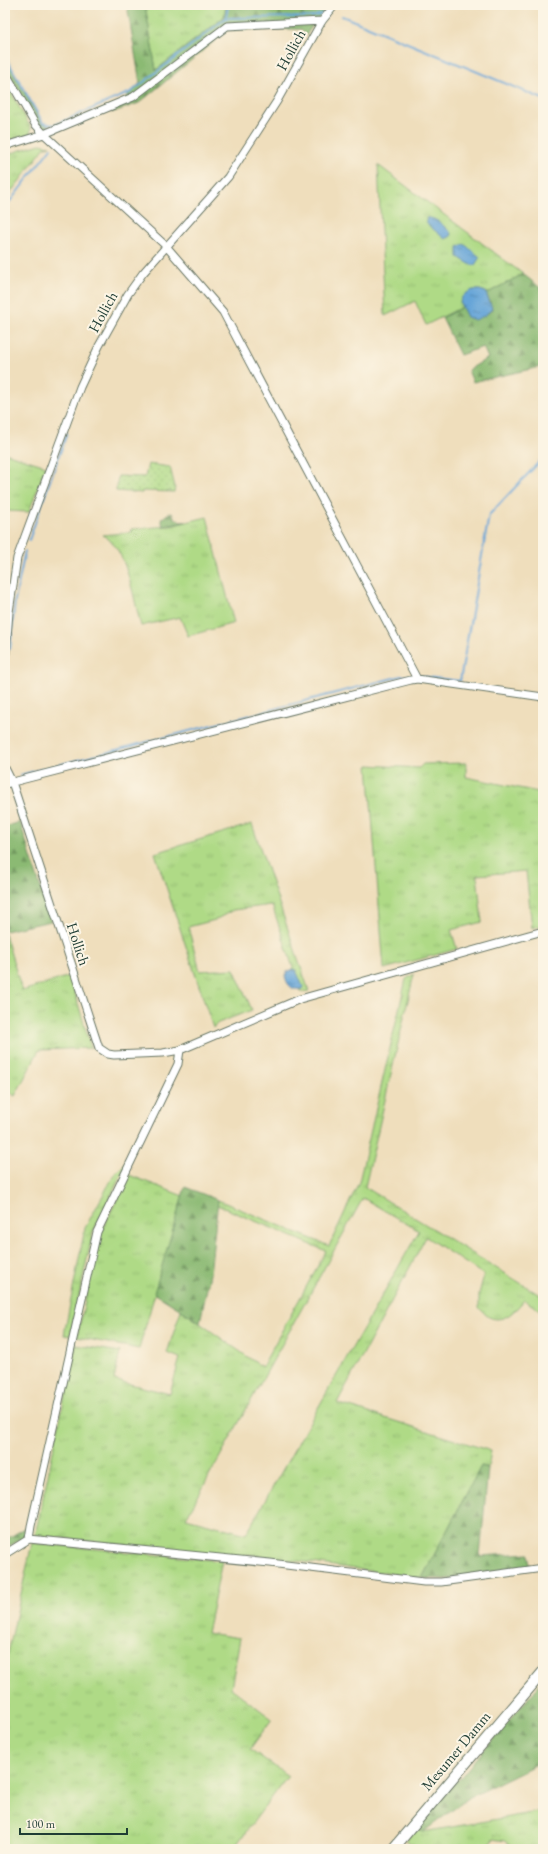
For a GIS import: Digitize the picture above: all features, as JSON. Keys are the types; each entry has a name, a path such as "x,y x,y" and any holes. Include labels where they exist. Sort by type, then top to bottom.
{"main road":[{"name":"Mesumer Damm","path":"393,1849 543,1672"}],"street":[{"name":"Hollich","path":"5,663 8,612 17,558 80,386 99,346 128,294 142,273 228,177 277,101 322,21 335,5"},
{"name":"Hollich","path":"5,146 44,134 133,97 227,26 322,21"},
{"path":"5,72 35,124 44,134 166,246 223,312 417,679"},
{"path":"9,782 417,679 543,697"},
{"name":"Hollich","path":"5,768 99,1048 114,1055 163,1053 180,1050 300,999 543,931"},
{"path":"29,1539 30,1526 97,1232 178,1064 180,1050"},
{"path":"5,1554 29,1539 270,1563 424,1582 441,1582 543,1568"}],"green space":[{"path":"127,5 145,5 156,70 224,17 227,5 327,6 306,35 301,29 228,30 139,103 111,113 140,83"},
{"path":"145,5 226,5 224,17 156,70"},
{"path":"5,58 42,124 46,124 51,129 42,128 36,122 5,67"},
{"path":"5,82 31,128 30,134 5,142"},
{"path":"40,144 50,146 45,147 5,200 5,155"},
{"path":"378,165 523,274 486,294 486,292 480,290 473,290 460,303 462,307 426,325 415,301 385,316"},
{"path":"523,274 543,290 543,362 540,367 473,382 468,370 488,358 483,347 460,355 442,318 462,307 468,317 484,316 492,310 490,301 486,294"},
{"path":"5,453 46,466 29,512 5,511"},
{"path":"148,464 170,467 175,487 174,492 142,491 142,493 116,491 118,476 145,477"},
{"path":"169,513 172,513 175,519 186,522 163,526 161,519"},
{"path":"207,517 234,623 188,636 180,617 141,626 128,575 118,550 111,541 102,535 132,532 131,529 170,526"},
{"path":"466,763 466,777 543,793 543,925 532,928 526,871 477,875 482,922 451,930 457,949 384,969 368,765 419,768 423,764"},
{"path":"20,822 51,921 5,931 5,827"},
{"path":"252,824 309,991 301,992 272,905 233,910 215,920 188,927 200,971 234,969 252,1010 218,1023 213,1028 155,853"},
{"path":"5,934 22,991 70,976 91,1048 39,1050 15,1096 5,1090"},
{"path":"414,974 365,1187 543,1297 543,1312 524,1300 513,1312 505,1317 494,1319 489,1317 479,1308 479,1294 484,1275 426,1237 337,1403 491,1451 488,1468 481,1466 422,1578 247,1554 243,1558 35,1535 76,1345 120,1352 114,1380 170,1394 180,1358 167,1353 181,1310 262,1367 326,1251 217,1205 218,1200 329,1246 359,1182 406,979","holes":["363,1198 419,1231 246,1534 186,1518"]},
{"path":"128,1161 93,1232 70,1336 64,1335 85,1228 115,1173"},
{"path":"129,1175 183,1196 139,1349 77,1337 100,1234"},
{"path":"185,1187 218,1200 210,1274 200,1322 154,1293"},
{"path":"481,1466 488,1468 480,1556 528,1553 530,1566 445,1579 422,1578"},
{"path":"25,1528 24,1537 5,1549 5,1540"},
{"path":"32,1543 222,1561 207,1633 240,1638 231,1688 272,1719 250,1749 288,1776 233,1849 5,1849 5,1667"},
{"path":"543,1681 543,1761 470,1797 423,1832 417,1828"},
{"path":"543,1811 543,1849 512,1849 505,1841 493,1839 487,1849 418,1849 406,1840 417,1828 423,1832"}],"water":[{"path":"426,218 440,222 451,233 450,237 445,239 427,224"},
{"path":"464,244 480,257 475,265 471,265 458,257 458,247"},
{"path":"473,290 486,292 492,309 484,316 475,320 467,317 460,303 466,293"},
{"path":"293,969 296,970 303,987 302,989 290,987 287,982 285,976 287,972"}],"waterway":[{"path":"226,18 228,5"},
{"path":"5,56 43,123 54,125 131,92 226,18 312,17 322,14"},
{"path":"342,16 543,99"},
{"path":"5,208 51,148"},
{"path":"29,540 67,433"},
{"path":"418,676 460,681 489,515 543,458"},
{"path":"10,649 15,600 25,551"},
{"path":"20,775 401,676 414,676"}]}
